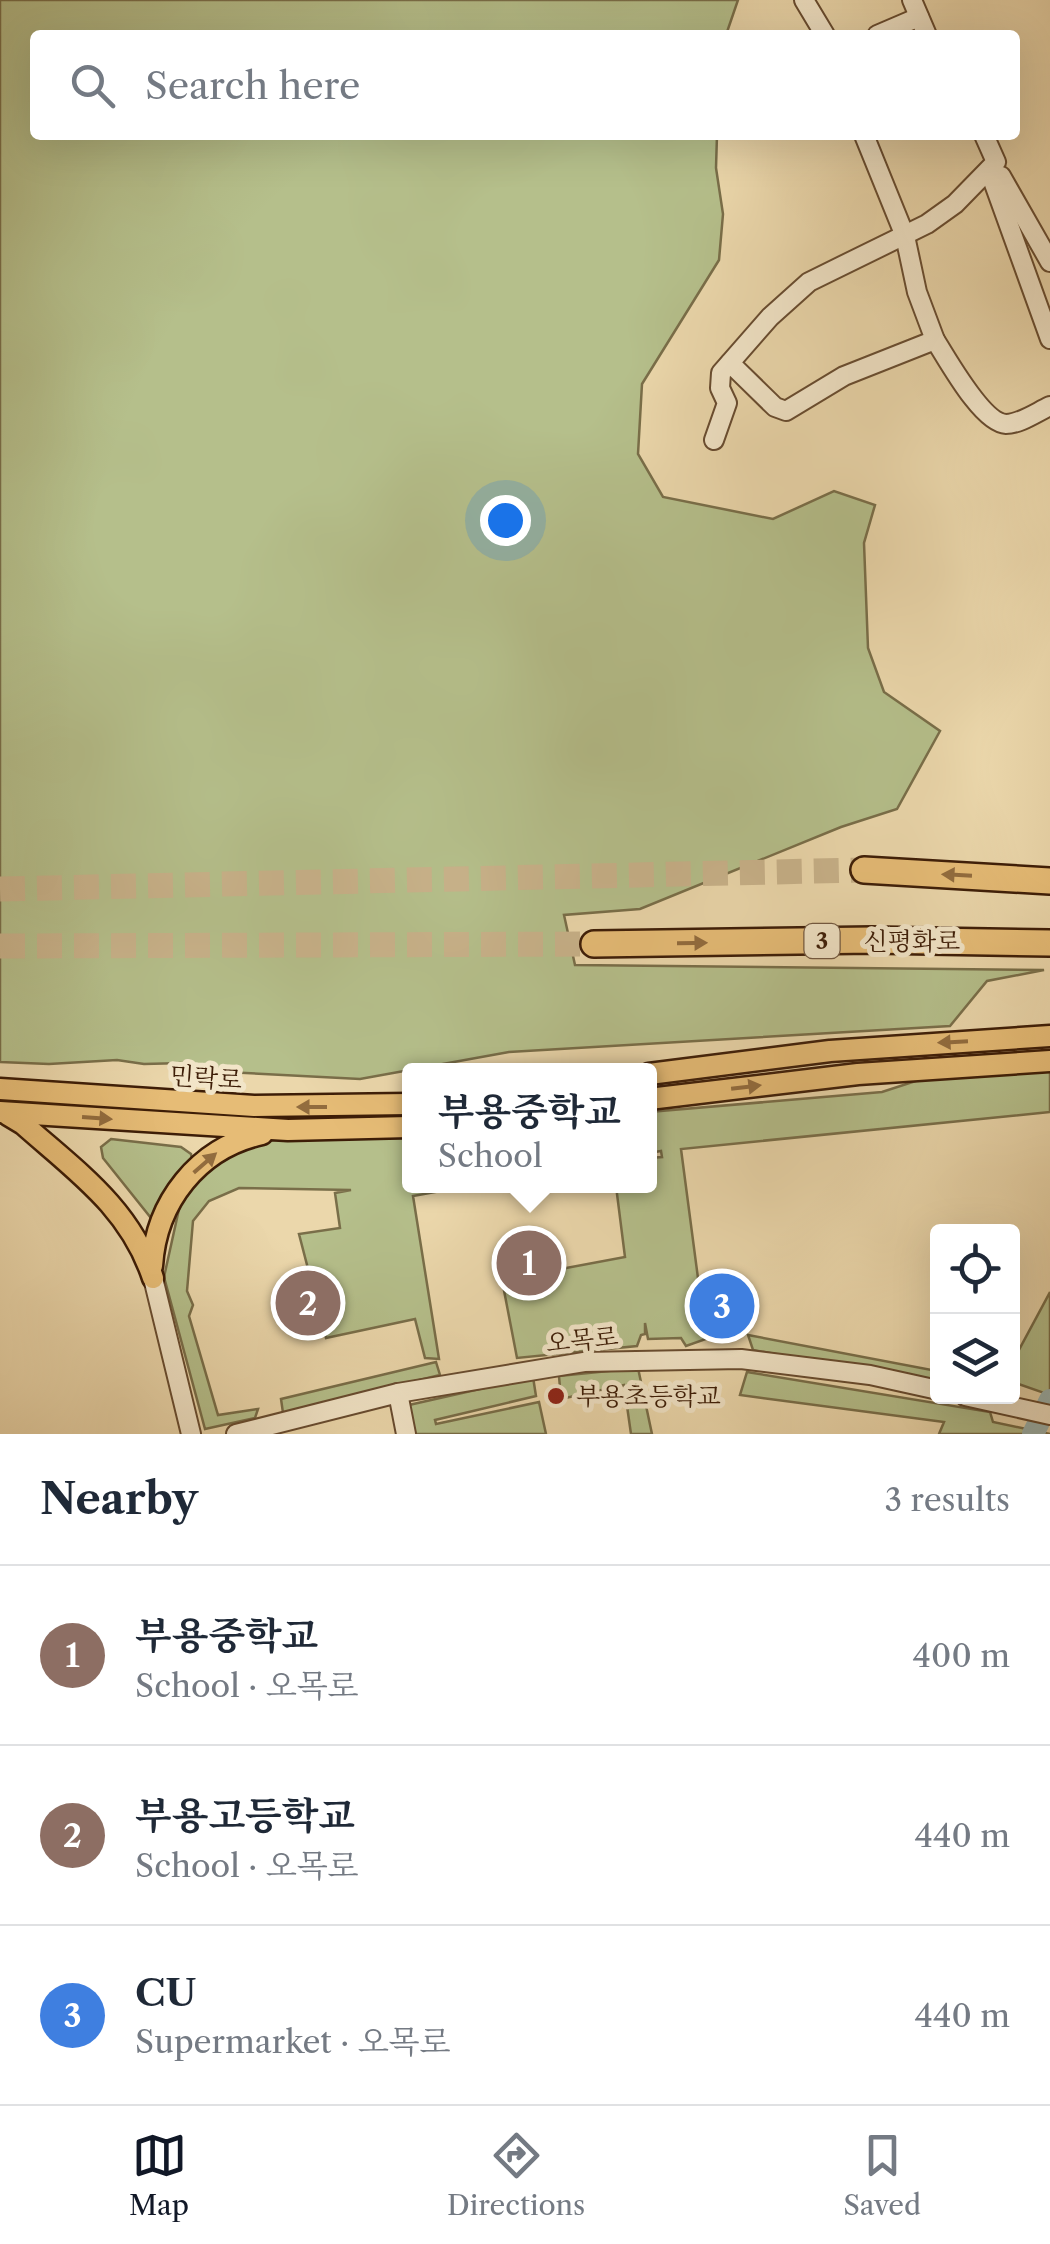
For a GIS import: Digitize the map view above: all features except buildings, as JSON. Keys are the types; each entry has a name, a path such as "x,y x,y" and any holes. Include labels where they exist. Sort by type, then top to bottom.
{"highway":[{"path":"864,870 1050,882"},
{"name":"신평화로","path":"594,944 872,940 1050,943"}],"main road":[{"path":"657,1073 830,1051 1050,1036"},
{"path":"657,1098 858,1074 1050,1061"},
{"name":"민락로","path":"0,1088 254,1106 402,1104"},
{"path":"0,1112 23,1124 118,1210 144,1251 153,1278"},
{"name":"민락로","path":"0,1112 288,1130 402,1127"},
{"path":"62,1116 60,1139 67,1163"},
{"path":"153,1278 160,1220 186,1180 223,1148 257,1135 288,1130"}],"street":[{"path":"804,0 822,30"},
{"path":"884,30 915,8"},
{"path":"866,140 905,236 917,292 935,340 976,401 996,422 1010,424 1050,406"},
{"path":"985,140 1050,339"},
{"path":"714,440 727,403 720,388 721,374 770,317 809,282 905,236 955,204 992,166"},
{"path":"992,166 1050,262"},
{"path":"730,363 775,407 786,411 844,376 935,340"},
{"path":"153,1278 191,1434"},
{"name":"오목로","path":"236,1434 398,1392 584,1362 713,1359 797,1364 870,1374 930,1388"},
{"path":"398,1392 406,1434"},
{"path":"996,1404 1050,1415"}],"green space":[{"path":"0,0 738,0 728,30 30,30 30,140 717,140 716,168 723,214 719,260 642,384 638,454 663,497 773,519 834,491 875,505 864,543 868,648 884,692 940,731 897,809 841,827 640,909 564,915 575,965 1044,970 987,981 950,1026 509,1052 448,1063 402,1063 402,1071 360,1079 226,1072 184,1063 0,1062"},
{"path":"1050,1069 1050,1112 681,1149 706,1339 686,1346 681,1338 648,1339 645,1323 645,1334 637,1346 517,1358 502,1280 625,1257 617,1193 657,1193 657,1157 662,1157 661,1151 657,1152 657,1111 882,1092 931,1076"},
{"path":"402,1138 402,1193 430,1193 413,1196 439,1359 425,1358 415,1319 326,1338 299,1234 340,1228 335,1193 351,1190 239,1188 209,1201 193,1221 187,1291 193,1305 189,1316 218,1415 258,1409 255,1418 205,1429 164,1277 181,1200 210,1166 244,1144"},
{"path":"111,1139 181,1147 191,1154 192,1160 155,1223 103,1158 101,1147"},
{"path":"1050,1292 1050,1395 1020,1384 1020,1348"},
{"path":"748,1335 930,1370 930,1382 753,1350"},
{"path":"436,1362 440,1375 283,1413 281,1399"},
{"path":"638,1368 652,1434 631,1434 624,1385 561,1399 559,1376"},
{"path":"747,1372 990,1412 993,1422 1050,1434 939,1434 944,1422 740,1395"},
{"path":"533,1377 536,1396 435,1420 436,1424 539,1402 546,1434 415,1434 409,1405"}],"waterway":[{"path":"1033,1434 1050,1400"}],"tunnel":[{"path":"0,889 864,870"},
{"path":"0,946 594,944"}],"place":[{"name":"부용중학교","path":"529,1263"},
{"name":"부용고등학교","path":"308,1303"},
{"name":"CU","path":"722,1306"},
{"name":"부용초등학교","path":"556,1396"}]}
